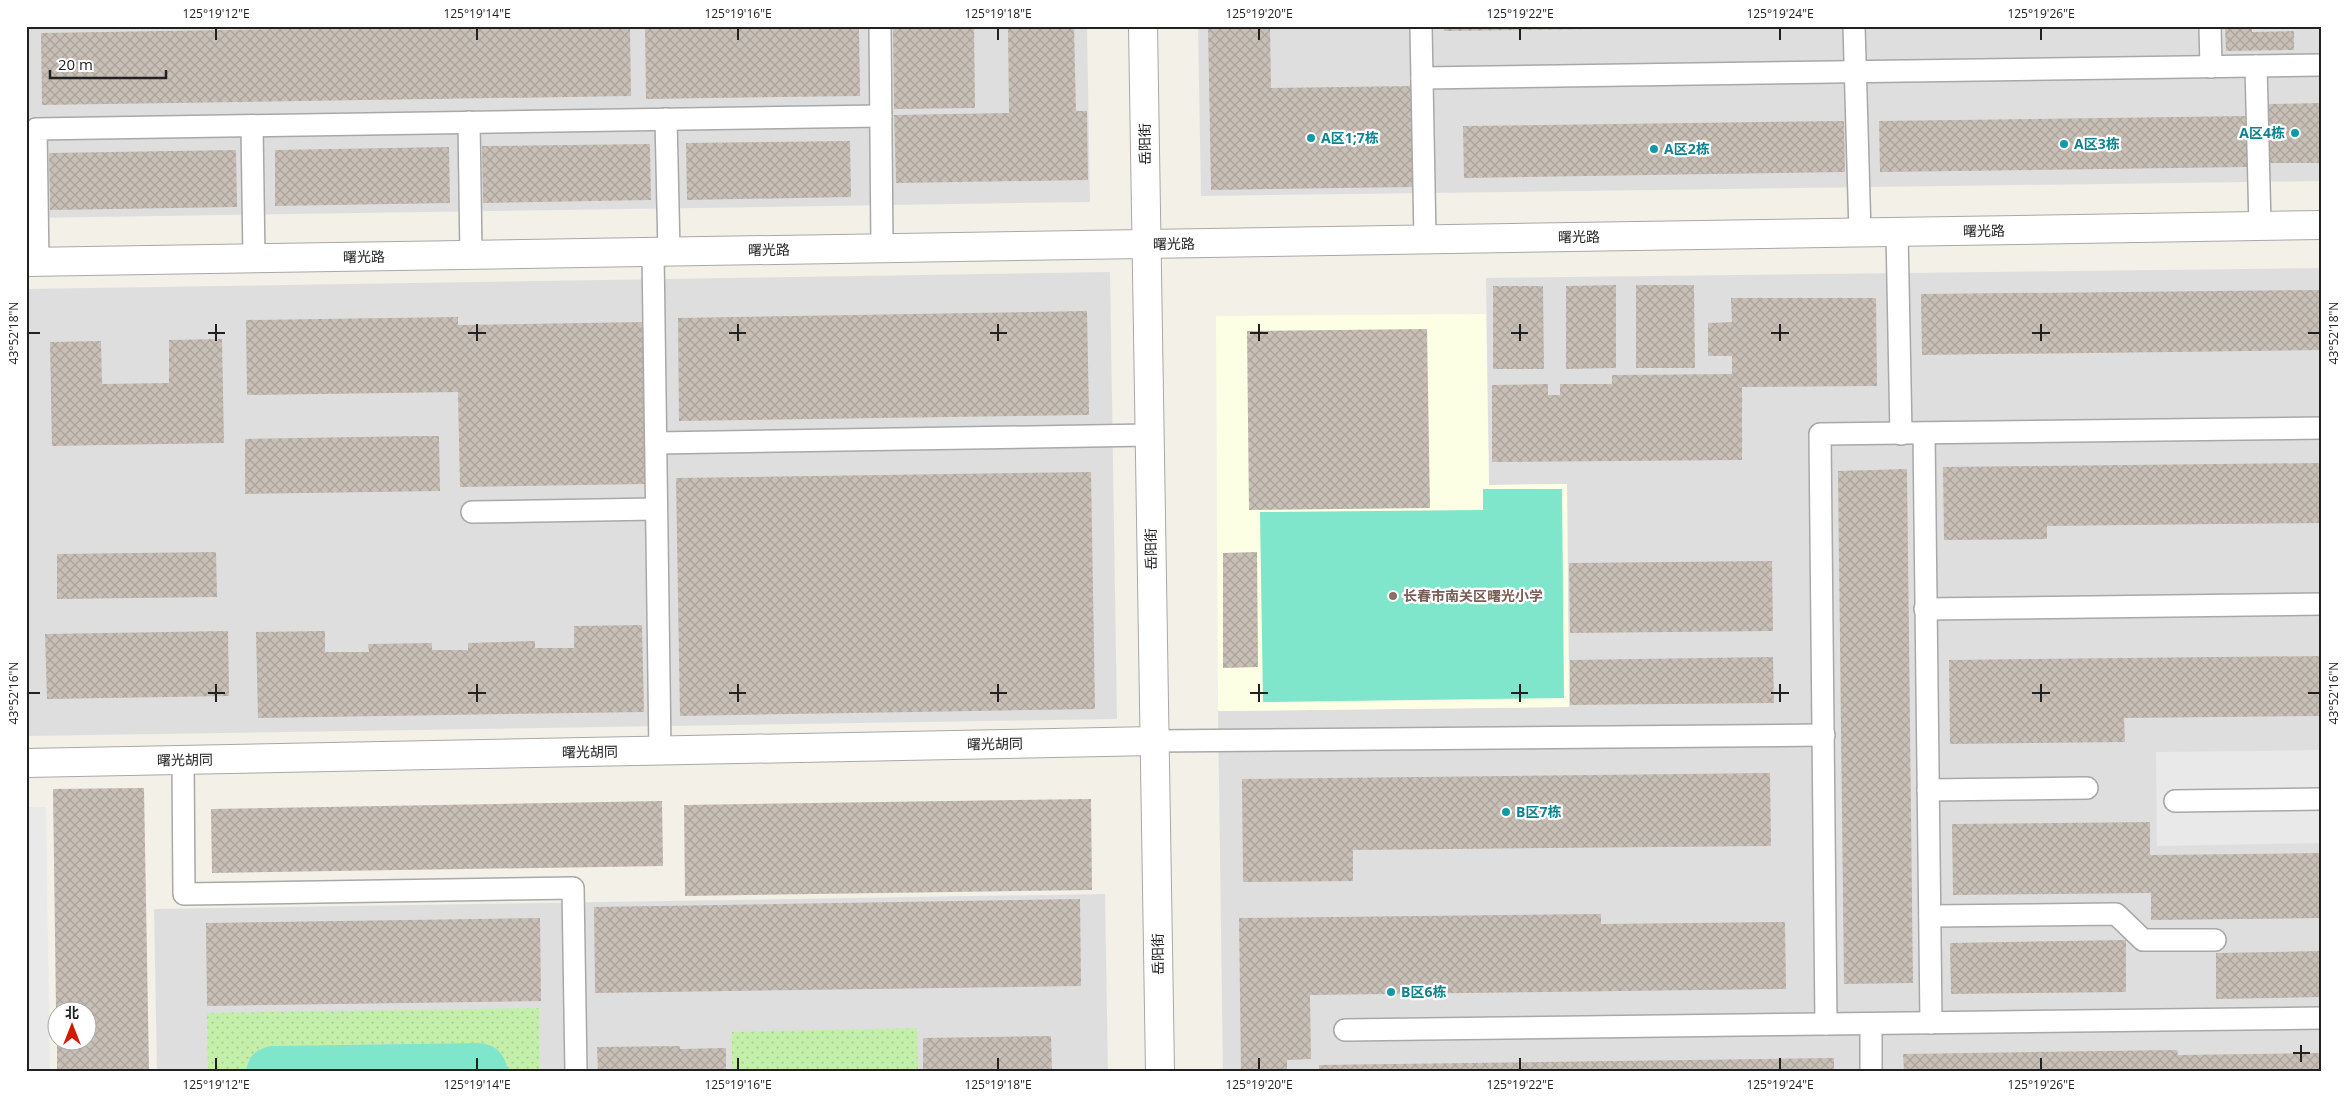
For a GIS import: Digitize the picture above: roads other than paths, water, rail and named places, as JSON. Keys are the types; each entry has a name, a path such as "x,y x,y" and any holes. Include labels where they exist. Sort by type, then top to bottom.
{"street":[{"name":"岳阳街","path":"1143,26 1160,1072"},
{"name":"曙光路","path":"32,262 2322,225"},
{"name":"曙光胡同","path":"26,763 1154,741"}],"lane":[{"path":"880,26 882,248"},
{"path":"1421,26 1425,240"},
{"path":"1854,26 1860,233"},
{"path":"2210,26 2211,67"},
{"path":"1422,78 2322,65"},
{"path":"2256,66 2260,226"},
{"path":"32,262 36,129 881,116"},
{"path":"660,751 656,443 666,119"},
{"path":"469,122 471,255"},
{"path":"252,126 254,259"},
{"path":"1897,232 1901,434"},
{"path":"1826,1024 1820,434 2322,428"},
{"path":"1924,433 1931,1023"},
{"path":"656,443 1149,435"},
{"path":"472,512 656,509"},
{"path":"1926,609 2322,604"},
{"path":"1154,741 1824,735"},
{"path":"183,760 184,894 573,888 576,1072"},
{"path":"1928,790 2087,788"},
{"path":"2175,801 2322,800"},
{"path":"1930,916 2116,914 2143,940 2215,940"},
{"path":"1345,1030 2322,1018"},
{"path":"1871,1024 1871,1072"}],"place":[{"name":"A区4栋","path":"2295,133"},
{"name":"A区1;7栋","path":"1311,138"},
{"name":"A区3栋","path":"2064,144"},
{"name":"A区2栋","path":"1654,149"},
{"name":"长春市南关区曙光小学","path":"1393,596"},
{"name":"B区7栋","path":"1506,812"},
{"name":"B区6栋","path":"1391,992"}]}
